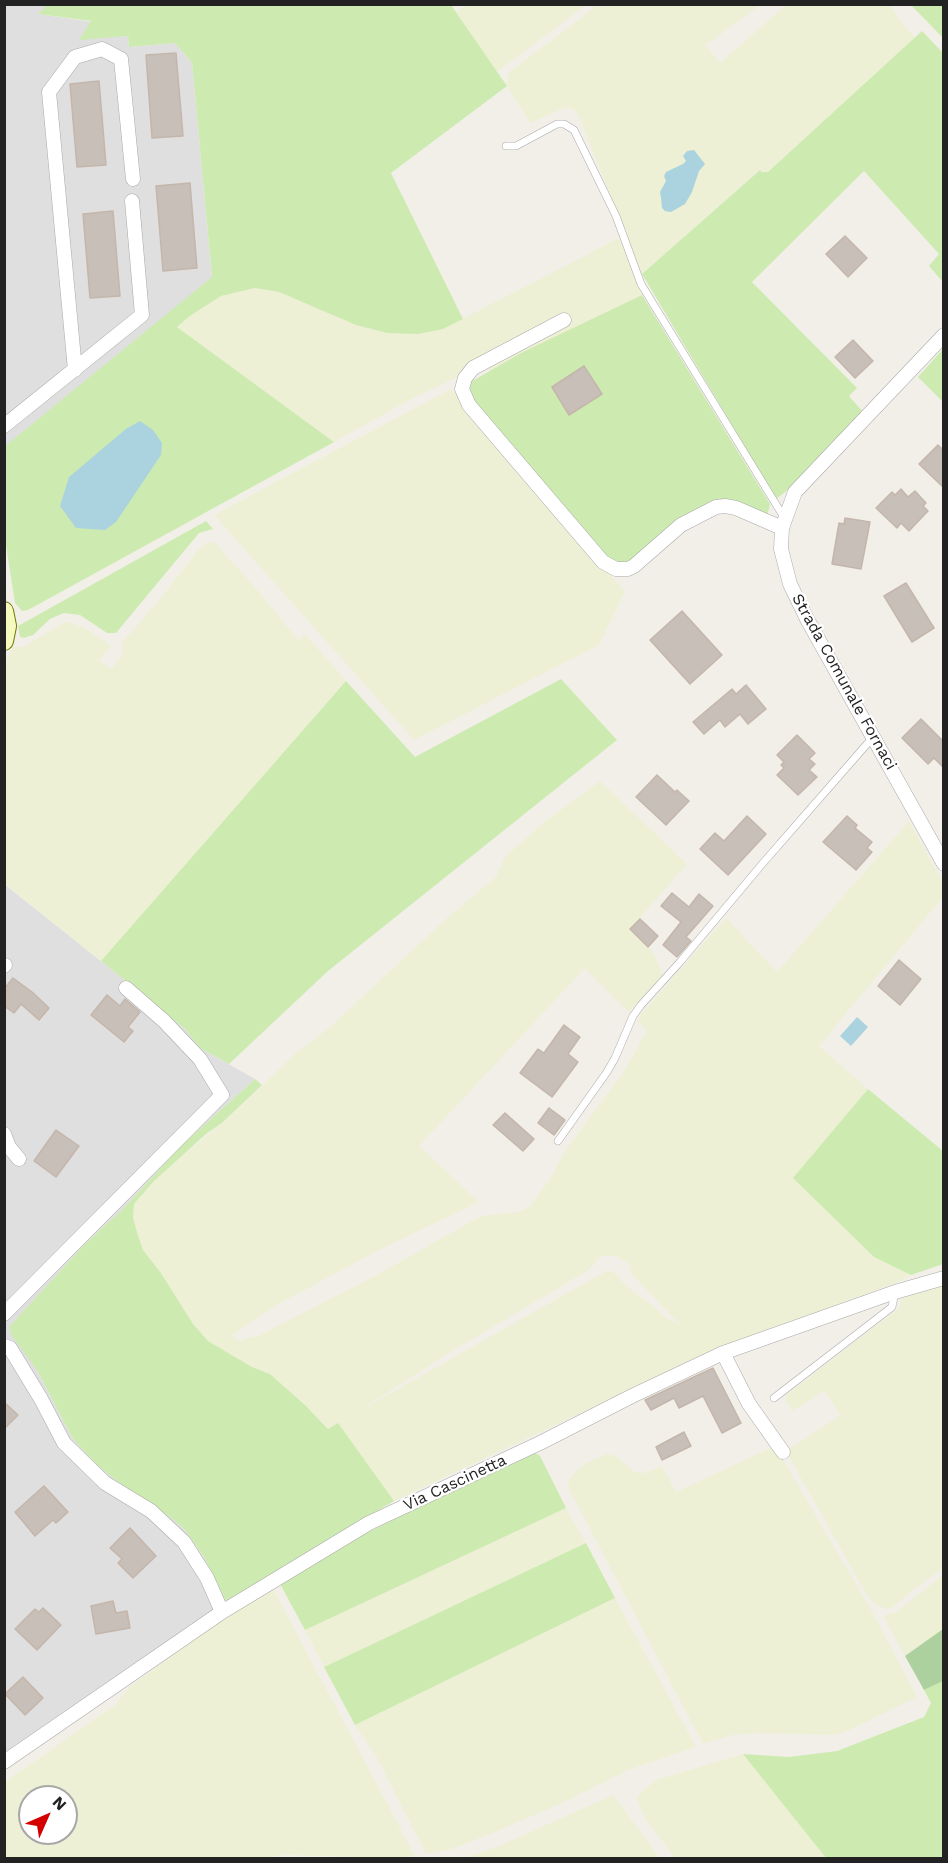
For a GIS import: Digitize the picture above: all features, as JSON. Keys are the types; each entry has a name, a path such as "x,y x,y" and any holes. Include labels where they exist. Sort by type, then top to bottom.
{"street":[{"path":"75,370 49,92 75,57 102,49 121,59 133,179"},
{"path":"4,426 142,315 132,201"},
{"path":"564,320 473,368 465,378 462,389 469,405 603,562 616,569 628,569 681,525 716,507 736,508 783,523"},
{"name":"Strada Comunale Fornaci","path":"944,335 795,492 783,523 781,549 790,584 807,619 944,864"},
{"path":"4,611 7,626 4,641"},
{"path":"4,1314 222,1095 200,1059 164,1021 126,988"},
{"path":"4,1134 9,1148 19,1159"},
{"name":"Via Cascinetta","path":"4,1762 222,1612 369,1523 540,1443 723,1353 895,1292 944,1278"},
{"path":"4,1346 10,1348 64,1443 105,1483 151,1510 184,1542 207,1578 222,1612"},
{"path":"723,1353 748,1404 783,1452"}],"lane":[{"path":"506,146 516,146 556,124 564,124 574,130 616,216 641,284 783,523"},
{"path":"558,1142 607,1072 633,1016 641,1005 874,736"},
{"path":"774,1398 892,1307 895,1292"}],"shaded area":[{"path":"5,5 48,5 39,14 92,22 80,39 128,36 129,47 175,43 192,63 212,278 5,447"},
{"path":"4,884 185,1029 200,1048 255,1079 181,1146 123,1209 85,1244 9,1328 37,1370 73,1439 97,1465 185,1530 204,1557 226,1601 4,1755"}],"green space":[{"path":"48,4 451,5 507,86 391,173 463,319 443,329 418,334 387,333 356,325 279,292 255,288 221,296 190,316 177,327 334,442 28,610 22,611 15,603 5,539 4,447 212,277 192,63 175,43 129,47 128,36 79,40 91,21 38,14"},
{"path":"466,5 586,5 497,72 456,12"},
{"path":"596,5 760,5 706,45 720,63 786,5 890,5 915,38 768,172 759,170 642,274 577,112 571,108 564,108 530,123 507,86 508,75 512,70"},
{"path":"911,5 943,5 943,38"},
{"path":"922,31 943,53 943,282 929,266 939,254 864,171 752,282 857,388 849,396 864,413 789,489 776,499 642,274 760,170 768,172"},
{"path":"619,238 642,295 490,370 483,358 462,375 411,399 334,442 177,327 221,296 255,288 279,292 371,330 443,329"},
{"path":"642,295 770,504 767,517 730,500 630,563 613,564 470,399 469,383 521,353"},
{"path":"943,349 943,402 918,377"},
{"path":"451,389 625,592 599,645 414,740 214,515"},
{"path":"206,521 213,529 199,533 116,633 107,633 80,615 64,613 50,619 33,635 20,637 18,626"},
{"path":"214,542 299,641 305,634 346,681 101,961 5,884 4,662 14,647 24,647 63,623 70,622 88,630 111,646 99,660 111,669 123,653 121,644 199,549 207,543"},
{"path":"561,679 617,740 328,971 229,1064 200,1048 185,1029 101,961 346,681 415,757"},
{"path":"600,781 687,864 630,929 653,952 663,975 629,1012 585,968 419,1146 479,1202 377,1251 275,1306 232,1336 241,1341 258,1336 373,1277 481,1216 519,1212 530,1206 550,1179 567,1148 623,1073 647,1031 638,1021 641,1014 726,918 777,972 909,821 943,883 943,897 819,1046 868,1089 794,1178 874,1257 911,1275 708,1353 394,1501 338,1424 329,1429 270,1374 252,1367 208,1341 193,1324 161,1273 143,1250 133,1218 134,1204 176,1160 223,1123 295,1054 330,1027 447,918 496,877 505,857 543,823","holes":["601,1256 618,1257 632,1266 629,1271 679,1324 666,1318 626,1286 616,1274 608,1270 354,1414 452,1351 588,1270"]},
{"path":"255,1079 262,1085 222,1123 206,1134 154,1181 134,1204 133,1218 137,1232 143,1250 161,1273 193,1324 208,1341 252,1367 270,1374 328,1429 338,1423 394,1501 226,1601 204,1557 185,1530 97,1465 73,1439 37,1370 12,1336 9,1327 85,1244 123,1209 181,1146"},
{"path":"868,1089 943,1151 943,1264 911,1275 874,1257 793,1178"},
{"path":"943,1282 943,1568 893,1607 886,1609 873,1603 861,1585 786,1451 841,1415 824,1391 793,1411 786,1401 786,1395 899,1308 902,1295"},
{"path":"775,1446 870,1608 917,1697 848,1731 833,1735 757,1733 732,1735 703,1744 568,1487 569,1478 586,1463 607,1454 616,1456 634,1472 644,1473 662,1466 676,1492"},
{"path":"535,1453 540,1456 566,1508 305,1630 279,1582 324,1555 392,1520"},
{"path":"566,1508 586,1543 324,1667 305,1630"},
{"path":"586,1543 615,1598 355,1725 324,1667"},
{"path":"943,1575 943,1629 905,1656 883,1616 896,1612"},
{"path":"272,1587 415,1856 392,1858 285,1855 265,1858 5,1858 5,1782 115,1705 128,1688 224,1618"},
{"path":"615,1598 696,1747 628,1770 560,1804 495,1832 452,1849 426,1854 376,1756 355,1725"},
{"path":"943,1629 943,1681 924,1690 905,1656"},
{"path":"943,1681 943,1858 826,1858 743,1754 789,1757 837,1751 924,1717 931,1703 924,1690"},
{"path":"743,1754 826,1858 675,1858 644,1817 637,1798 656,1780"},
{"path":"613,1795 660,1858 465,1858 499,1846"}],"water":[{"path":"694,150 705,164 699,171 692,192 685,204 671,212 665,211 662,208 660,192 666,181 664,176 666,172 686,161 683,156 687,151"},
{"path":"140,421 153,430 162,443 161,455 116,522 105,530 76,528 60,506 69,477 126,429"},
{"path":"857,1017 868,1027 851,1046 840,1036"}],"building":[{"path":"176,53 183,136 152,138 146,55"},
{"path":"99,81 106,165 77,167 70,84"},
{"path":"190,183 197,268 163,271 156,186"},
{"path":"113,211 120,296 90,298 83,214"},
{"path":"845,236 867,258 848,277 826,254"},
{"path":"853,340 873,361 855,378 835,357"},
{"path":"584,366 602,394 569,415 552,387"},
{"path":"938,445 944,451 944,488 919,464"},
{"path":"901,489 908,497 915,491 926,503 923,506 928,511 909,531 901,523 897,528 876,508 892,492 895,495"},
{"path":"845,518 870,522 861,569 832,564 839,523 844,524"},
{"path":"906,583 934,628 912,642 884,596"},
{"path":"682,611 722,655 690,684 650,640"},
{"path":"746,685 766,709 748,724 740,714 725,727 720,720 704,734 693,722 732,689 736,694"},
{"path":"921,719 944,742 944,768 934,758 928,764 902,738"},
{"path":"797,735 815,753 809,759 815,764 809,770 817,777 798,795 777,775 784,768 781,765 784,762 777,755"},
{"path":"657,775 675,792 677,790 689,801 666,825 636,797"},
{"path":"747,816 766,834 728,875 700,849 715,833 724,841"},
{"path":"847,816 857,825 855,828 872,842 867,848 872,852 856,870 823,842"},
{"path":"672,893 689,907 699,894 713,906 686,937 691,941 677,957 663,945 681,922 661,906"},
{"path":"640,919 658,936 648,947 630,929"},
{"path":"899,960 921,979 900,1005 878,986"},
{"path":"13,978 49,1008 39,1020 21,1004 14,1013 4,1006 4,989"},
{"path":"107,995 120,1006 125,999 140,1012 128,1027 133,1031 124,1042 91,1015"},
{"path":"564,1025 580,1037 568,1054 578,1062 552,1097 520,1073 538,1049 544,1053"},
{"path":"549,1108 565,1120 554,1135 538,1123"},
{"path":"505,1113 534,1139 523,1151 493,1125"},
{"path":"56,1130 79,1146 56,1177 34,1161"},
{"path":"713,1368 741,1423 722,1433 703,1396 679,1408 674,1398 651,1410 645,1400"},
{"path":"4,1402 18,1415 4,1429"},
{"path":"684,1432 691,1446 662,1460 656,1447"},
{"path":"44,1486 68,1512 56,1523 53,1520 35,1536 15,1512"},
{"path":"130,1528 156,1556 133,1578 118,1563 122,1559 110,1548"},
{"path":"113,1601 116,1613 127,1611 130,1628 96,1634 91,1606"},
{"path":"43,1608 61,1625 37,1650 15,1629 35,1609 39,1612"},
{"path":"23,1677 43,1698 25,1715 5,1694"}]}
